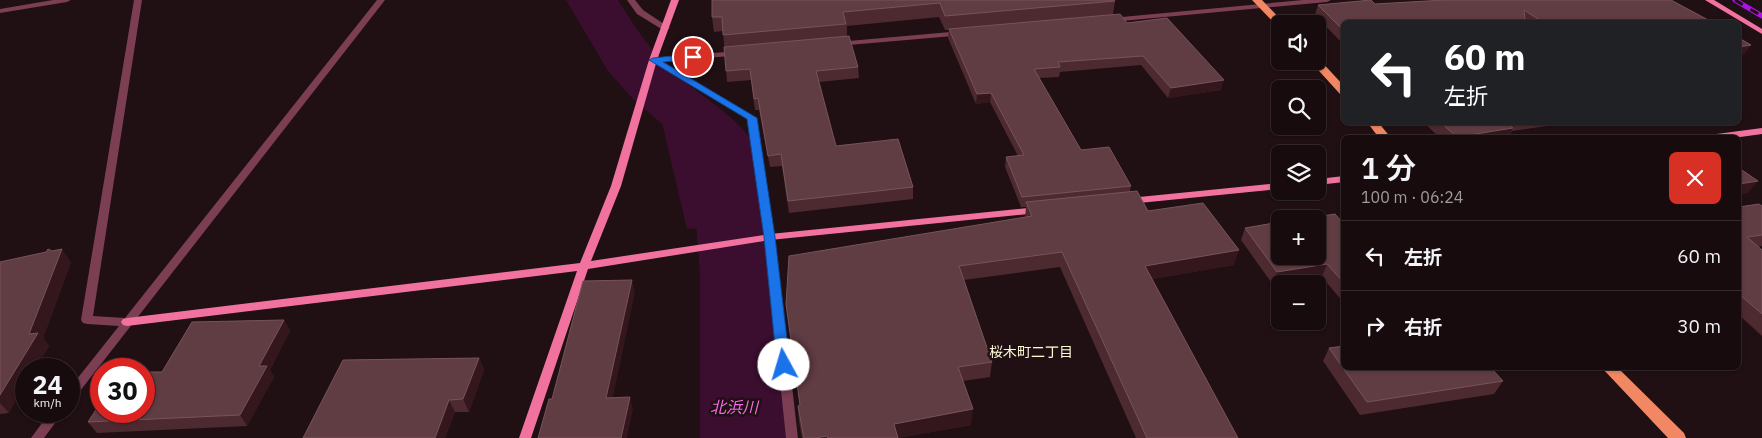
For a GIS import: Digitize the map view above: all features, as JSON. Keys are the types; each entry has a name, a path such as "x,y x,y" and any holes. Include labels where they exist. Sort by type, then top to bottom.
{"main road":[{"path":"1260,3 1271,15"},
{"path":"1323,70 1341,89"},
{"path":"1375,125 1383,135"},
{"path":"1612,370 1678,438"}],"street":[{"path":"0,11 67,0"},
{"path":"138,0 87,320 127,322 584,266 766,237 1044,209"},
{"path":"80,383 381,0"},
{"path":"631,0 640,12 666,28"},
{"path":"525,438 584,266 616,186 653,60 676,0"},
{"path":"1101,21 1260,3 1327,0"},
{"path":"1709,0 1762,32"},
{"path":"832,44 972,32"},
{"path":"653,60 743,52"},
{"path":"653,60 752,118 792,438"},
{"path":"1732,135 1762,131"},
{"path":"1326,181 1341,179"},
{"path":"1123,201 1271,187"},
{"path":"37,438 49,423"}],"water":[{"path":"570,0 607,0 635,38 613,72"},
{"path":"676,80 733,130 746,225 687,229 659,110"},
{"name":"北浜川","path":"750,264 766,438 705,438 701,274"}],"building":[{"path":"712,0 1115,1 945,16 940,3 843,12 846,24 723,35 722,17 712,17"},
{"path":"1371,0 1375,4 1444,0 1671,0 1708,20 1540,20 1524,10 1525,20 1341,20 1341,28 1318,5"},
{"path":"1120,14 1127,23 1167,18 1224,80 1171,88 1143,56 1058,62 1060,67 1034,69 1081,150 1109,147 1131,186 1022,197 1006,157 1024,155 991,93 977,94 949,29"},
{"path":"849,36 858,67 816,71 836,146 898,139 913,187 788,201 781,154 768,156 758,98 754,99 750,69 726,71 724,47"},
{"path":"1741,39 1751,45 1741,47"},
{"path":"1443,125 1510,125 1513,128 1469,135 1455,135"},
{"path":"1741,169 1758,181 1741,184"},
{"path":"1137,191 1148,211 1203,203 1239,250 1145,266 1238,438 1147,438 1062,252 959,266 992,362 958,367 973,409 894,424 898,438 828,438 827,436 804,438 798,406 800,405 786,304 789,256 1032,216 1026,202"},
{"path":"1759,204 1762,206 1762,235 1747,237 1762,250 1762,314 1741,296 1741,207"},
{"path":"1335,214 1341,221 1341,280 1327,264 1326,215"},
{"path":"1271,224 1271,264 1245,228"},
{"path":"48,249 52,251 62,249 29,334 38,333 23,358 15,358 15,371 0,395 0,262 46,252"},
{"path":"1272,265 1321,265 1277,272"},
{"path":"632,280 606,398 630,397 621,438 538,438 549,399 552,399 583,281"},
{"path":"284,320 259,366 267,366 240,415 155,419 155,372 162,372 192,322"},
{"path":"1341,346 1341,365 1329,348"},
{"path":"479,358 463,399 449,400 435,438 303,438 343,360"},
{"path":"1344,370 1493,370 1503,381 1367,402"}],"waterway":[{"name":"北浜川","path":"592,0 628,59 654,86 721,142 737,274 744,438"}],"railway":[{"path":"1735,0 1762,16"}],"district":[{"name":"桜木町二丁目","path":"1031,352"}],"route":[{"path":"693,57 653,60 752,118 770,237 784,365"}]}
